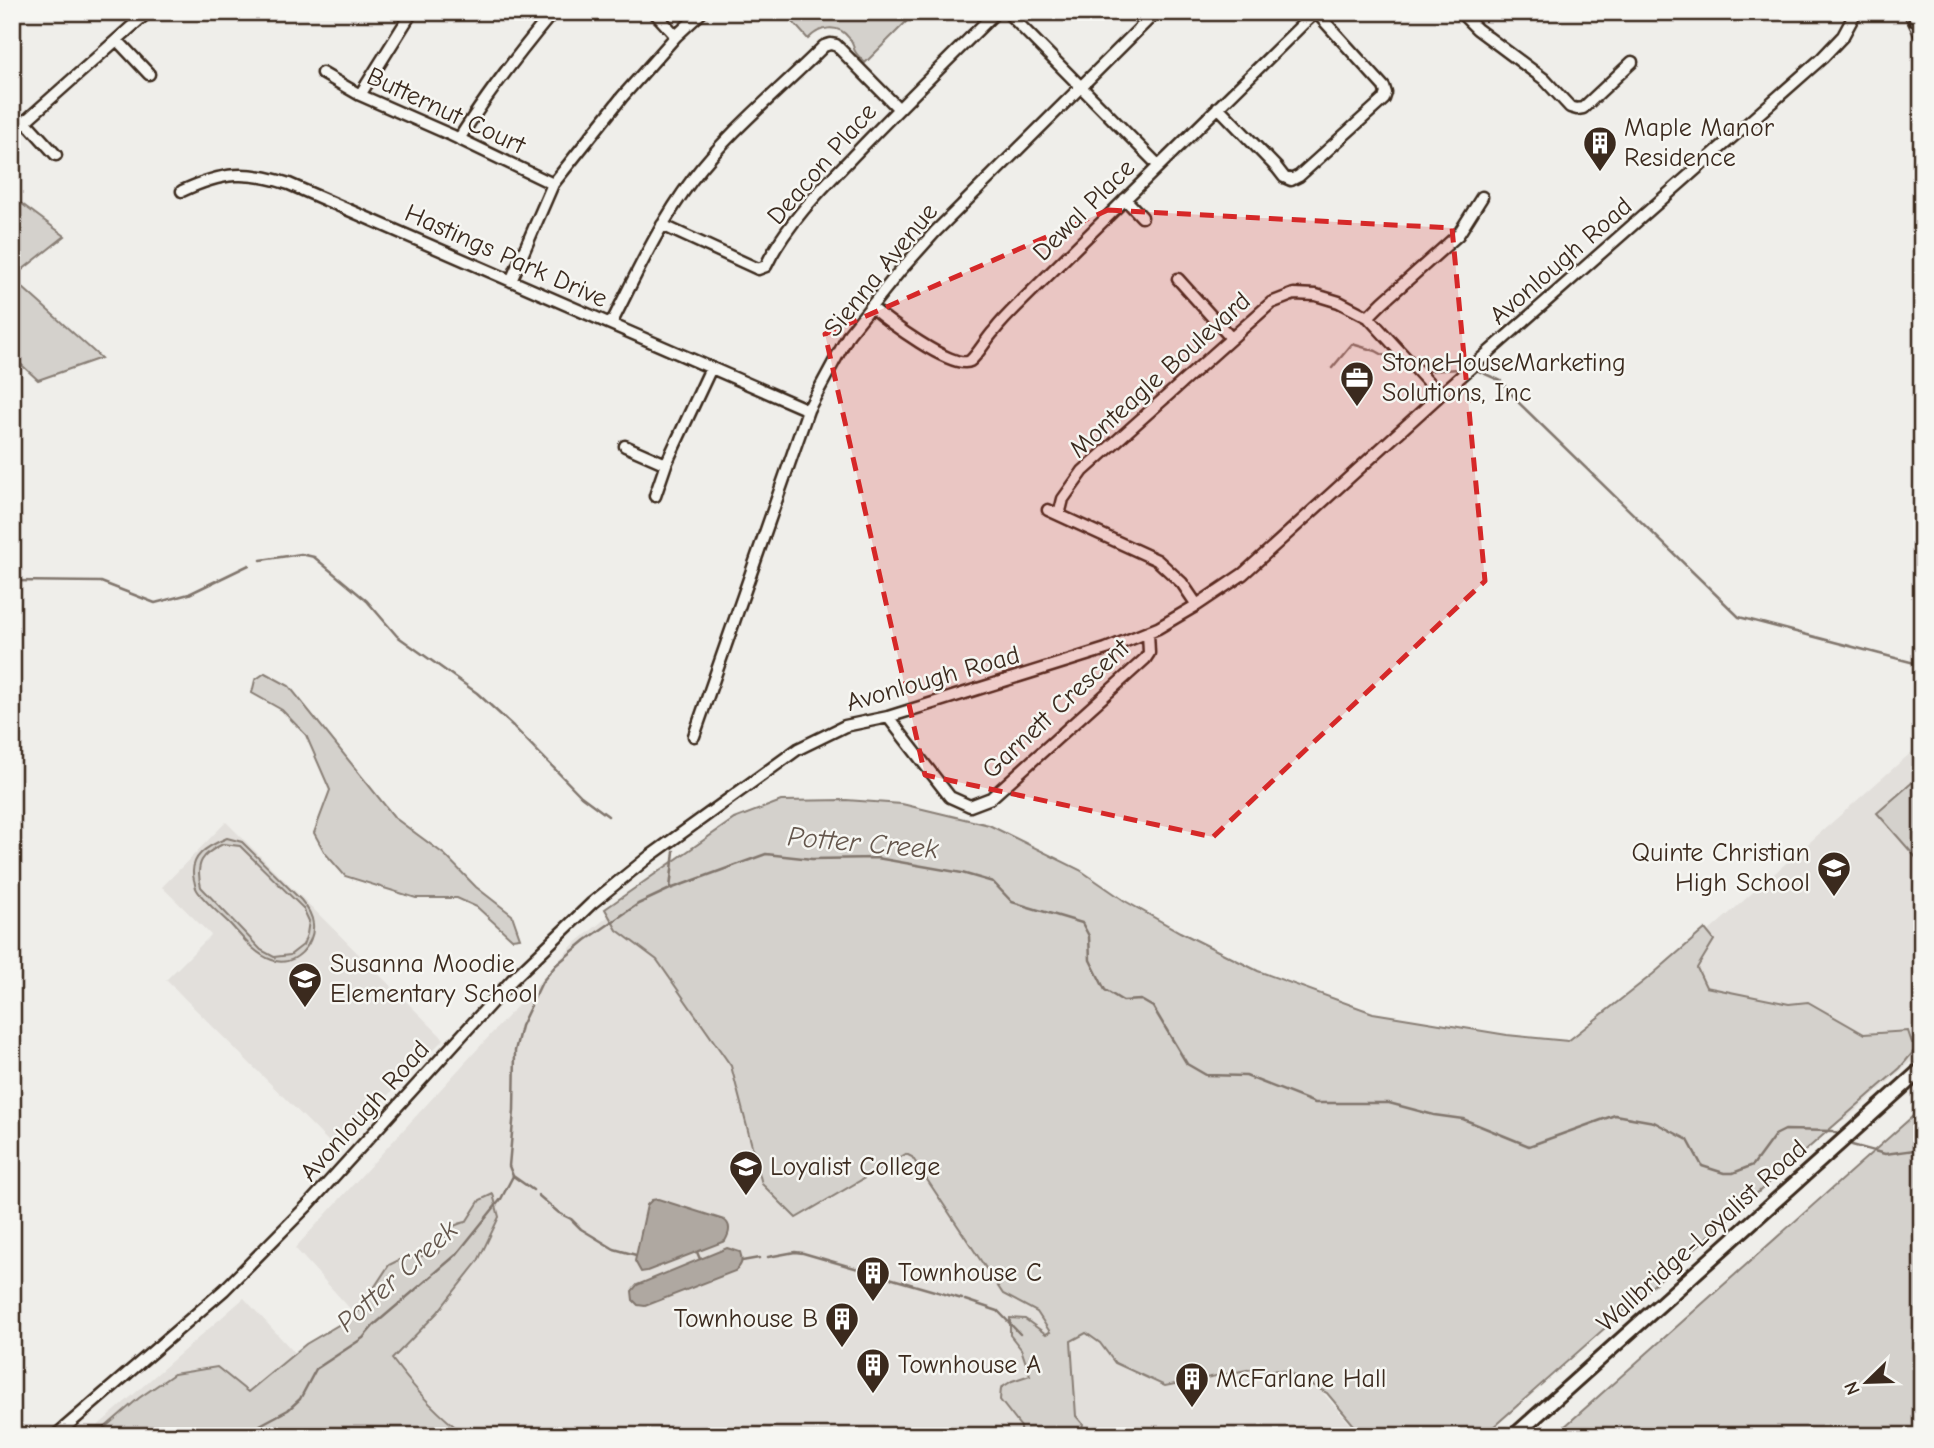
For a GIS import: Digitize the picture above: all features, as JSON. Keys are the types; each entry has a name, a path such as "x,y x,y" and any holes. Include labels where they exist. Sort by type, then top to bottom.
{"main road":[{"name":"Wallbridge-Loyalist Road","path":"1514,1436 1922,1069"}],"street":[{"path":"12,133 148,12"},
{"path":"360,95 412,12"},
{"path":"459,139 515,57 553,12"},
{"path":"654,12 676,36"},
{"path":"511,281 554,184 601,122 676,36 702,12"},
{"name":"Deacon Place","path":"662,225 763,269 788,231 820,191 996,12"},
{"path":"1007,12 1159,166"},
{"name":"Sienna Avenue","path":"694,736 808,410 849,334 935,232 1156,12"},
{"path":"1218,107 1278,167 1284,177 1291,180 1299,176 1384,99 1384,87 1316,12"},
{"name":"Dewal Place","path":"871,307 910,337 928,347 956,360 970,360 1028,295 1316,12"},
{"path":"1460,12 1477,29 1544,79 1570,107 1583,107 1632,62"},
{"name":"Avonlough Road","path":"55,1436 224,1290 308,1205 512,980 592,903 650,856 798,750 845,726 888,717 1106,649 1147,632 1197,606 1243,574 1440,395 1822,58 1843,36 1856,12"},
{"path":"117,40 149,74"},
{"path":"611,324 662,225 693,178 722,145 824,46 836,46 899,109"},
{"name":"Butternut Court","path":"322,73 360,95 554,184"},
{"path":"25,121 56,155"},
{"name":"Hastings Park Drive","path":"182,191 216,178 242,174 266,177 301,189 808,410"},
{"path":"1368,317 1458,235 1482,197"},
{"path":"1125,199 1142,217"},
{"path":"1178,279 1231,338"},
{"name":"Monteagle Boulevard","path":"1059,515 1063,499 1083,471 1271,303 1294,294 1316,295 1339,302 1368,317 1440,395"},
{"path":"654,496 711,368"},
{"path":"625,446 666,464"},
{"path":"1048,510 1157,560 1182,583 1197,606"},
{"name":"Garnett Crescent","path":"888,717 950,797 970,806 991,798 1145,659 1150,653 1147,632"}],"highlighted area":[{"path":"1108,210 1452,228 1485,581 1213,837 925,775 825,334"}],"shaded area":[{"path":"784,12 916,12 865,63 845,33 828,28 808,39"},
{"path":"12,204 22,204 65,236 12,278"},
{"path":"12,278 101,358 38,380 12,356"},
{"path":"265,673 289,686 395,818 445,855 476,887 512,915 520,938 512,939 477,907 457,898 416,898 345,876 325,853 314,833 330,790 306,735 282,710 252,693 255,680"},
{"name":"Quinte Christian High School","path":"1922,743 1922,1052 1844,1121 1510,1107"},
{"path":"1922,774 1922,858 1919,861 1877,813"},
{"path":"846,800 902,804 989,825 1080,870 1125,901 1258,971 1373,1013 1507,1035 1568,1041 1705,929 1714,940 1697,968 1706,987 1789,1004 1808,1002 1864,1034 1908,1031 1912,1043 1919,1045 1900,1068 1483,1436 1363,1436 1327,1393 1286,1371 1252,1369 1165,1386 1115,1363 1100,1343 1086,1333 1071,1341 1076,1416 1083,1424 1080,1436 1021,1436 1021,1427 1000,1400 1001,1388 1030,1375 1021,1349 1010,1335 1010,1318 1025,1319 1046,1334 1050,1332 1037,1312 1003,1294 912,1157 906,1154 796,1218 762,1184 731,1066 657,960 617,930 605,909 734,819 781,801"},
{"name":"Susanna Moodie Elementary School","path":"226,822 444,1039 335,1148 166,980 211,935 162,887"},
{"path":"227,838 242,842 307,908 313,932 307,947 295,958 280,962 260,954 197,890 193,872 197,858 207,848","holes":["223,844 240,846 303,908 309,921 303,945 290,955 274,957 261,950 201,887 199,872 205,856"]},
{"name":"Loyalist College","path":"621,906 1104,1145 1361,1436 86,1436 244,1298 302,1361 354,1313 295,1248 573,945"},
{"path":"1922,1108 1922,1436 1554,1436"},
{"path":"493,1194 499,1217 478,1261 437,1313 392,1359 426,1400 465,1436 95,1436 139,1398 174,1374 217,1367 248,1392 306,1344 357,1314 389,1265 399,1260 438,1253 444,1236 450,1229 466,1222 480,1200"},
{"path":"658,1199 724,1220 729,1227 725,1241 641,1272 635,1261 647,1205"},
{"path":"727,1248 740,1252 741,1263 735,1271 645,1306 638,1305 633,1300 632,1291 637,1285"}],"waterway":[{"path":"1332,368 1352,344 1376,351 1412,371"},
{"path":"1426,371 1460,369"},
{"path":"1474,369 1501,381 1519,403 1739,617 1922,665"},
{"path":"261,560 301,554 314,557 367,601 397,636 477,693 581,796 608,816"},
{"path":"12,581 101,582 155,603 189,594 249,565"},
{"path":"670,889 674,851"},
{"name":"Potter Creek","path":"251,1436 260,1425 288,1410 300,1399 316,1369 363,1338 374,1325 456,1255 501,1199 513,1176 509,1166 514,1111 515,1051 521,1026 542,982 556,965 586,940 638,904 670,889 766,854 812,859 877,858 962,873 993,882 1012,902 1082,923 1089,936 1090,960 1105,990 1123,1001 1141,1000 1153,1007 1187,1064 1206,1075 1246,1076 1315,1103 1389,1103 1434,1115 1463,1119 1529,1146 1615,1115 1654,1122 1688,1140 1702,1166 1724,1173 1733,1173 1753,1165 1775,1135 1785,1130 1833,1131 1840,1136"},
{"name":"Potter Creek","path":"1848,1142 1885,1154 1922,1149"},
{"path":"513,1176 533,1190"},
{"path":"538,1195 581,1229 614,1249 636,1255"},
{"path":"697,1252 700,1259"},
{"path":"768,1257 803,1253 962,1299"},
{"path":"742,1261 759,1258"},
{"path":"965,1300 998,1311 1020,1334"}],"railway":[{"path":"1904,12 1922,49"}],"place":[{"name":"Maple Manor Residence","path":"1600,173"},
{"name":"StoneHouseMarketing Solutions, Inc","path":"1357,408"},
{"name":"Quinte Christian High School","path":"1834,898"},
{"name":"Susanna Moodie Elementary School","path":"305,1009"},
{"name":"Loyalist College","path":"746,1197"},
{"name":"Townhouse C","path":"873,1303"},
{"name":"Townhouse B","path":"842,1349"},
{"name":"Townhouse A","path":"873,1395"},
{"name":"McFarlane Hall","path":"1192,1409"}]}
